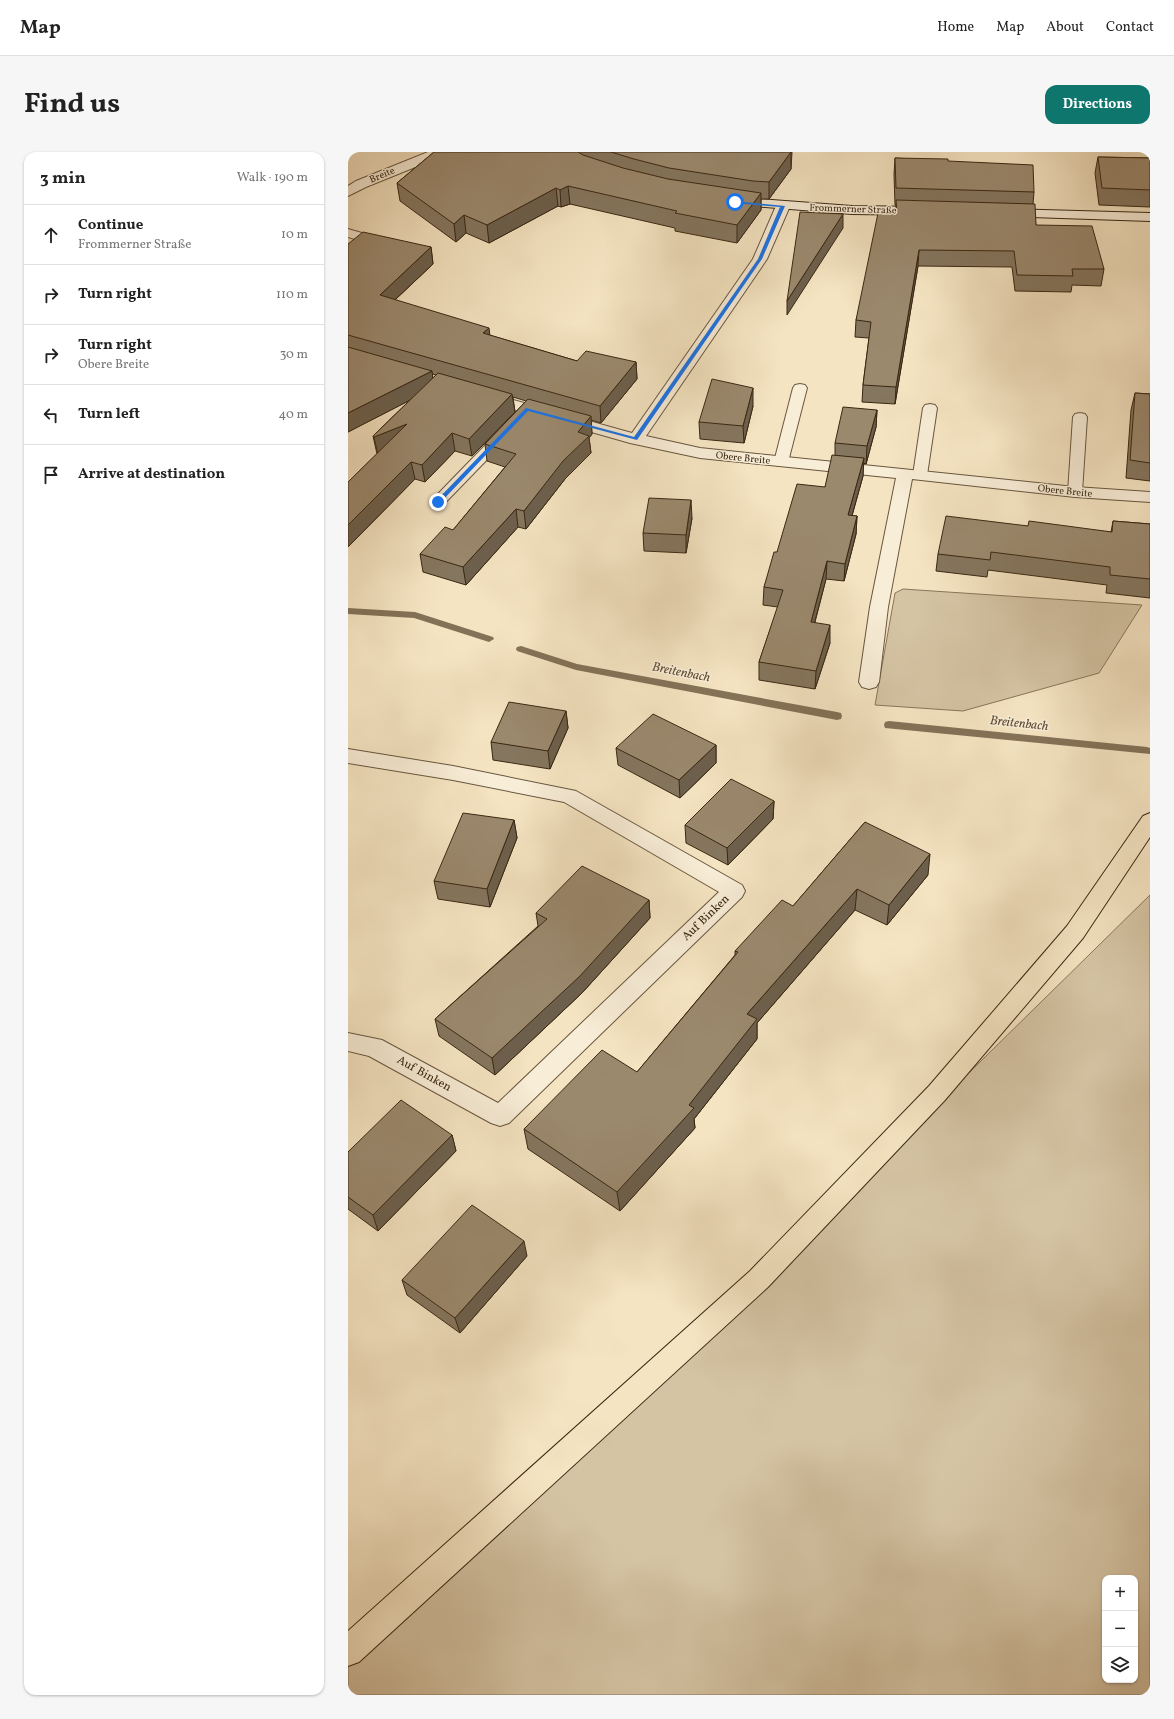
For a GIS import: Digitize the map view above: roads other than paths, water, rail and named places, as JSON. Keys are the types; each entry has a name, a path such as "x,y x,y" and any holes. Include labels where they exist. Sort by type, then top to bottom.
{"main road":[{"path":"348,1651 759,1279 947,1081 1074,932 1150,822"}],"street":[{"name":"Breite","path":"348,192 361,184 440,152"},
{"name":"Frommerner Straße","path":"719,200 783,206 938,212"},
{"path":"636,439 760,259 783,206"},
{"path":"993,213 1150,217"},
{"name":"Obere Breite","path":"468,392 519,418 636,439 700,453 1132,498 1150,498"},
{"path":"869,682 879,607 913,474"},
{"name":"Auf Binken","path":"348,756 453,773 569,796 734,891 500,1116 374,1047 348,1042"}],"lane":[{"path":"348,233 394,246"},
{"path":"781,462 800,388"},
{"path":"913,474 930,408"},
{"path":"1075,492 1080,417"},
{"path":"438,502 519,418"}],"waterway":[{"name":"Breitenbach","path":"348,611 415,615 489,639"},
{"name":"Breitenbach","path":"521,649 576,667 837,716"},
{"name":"Breitenbach","path":"889,725 1147,751"}]}
